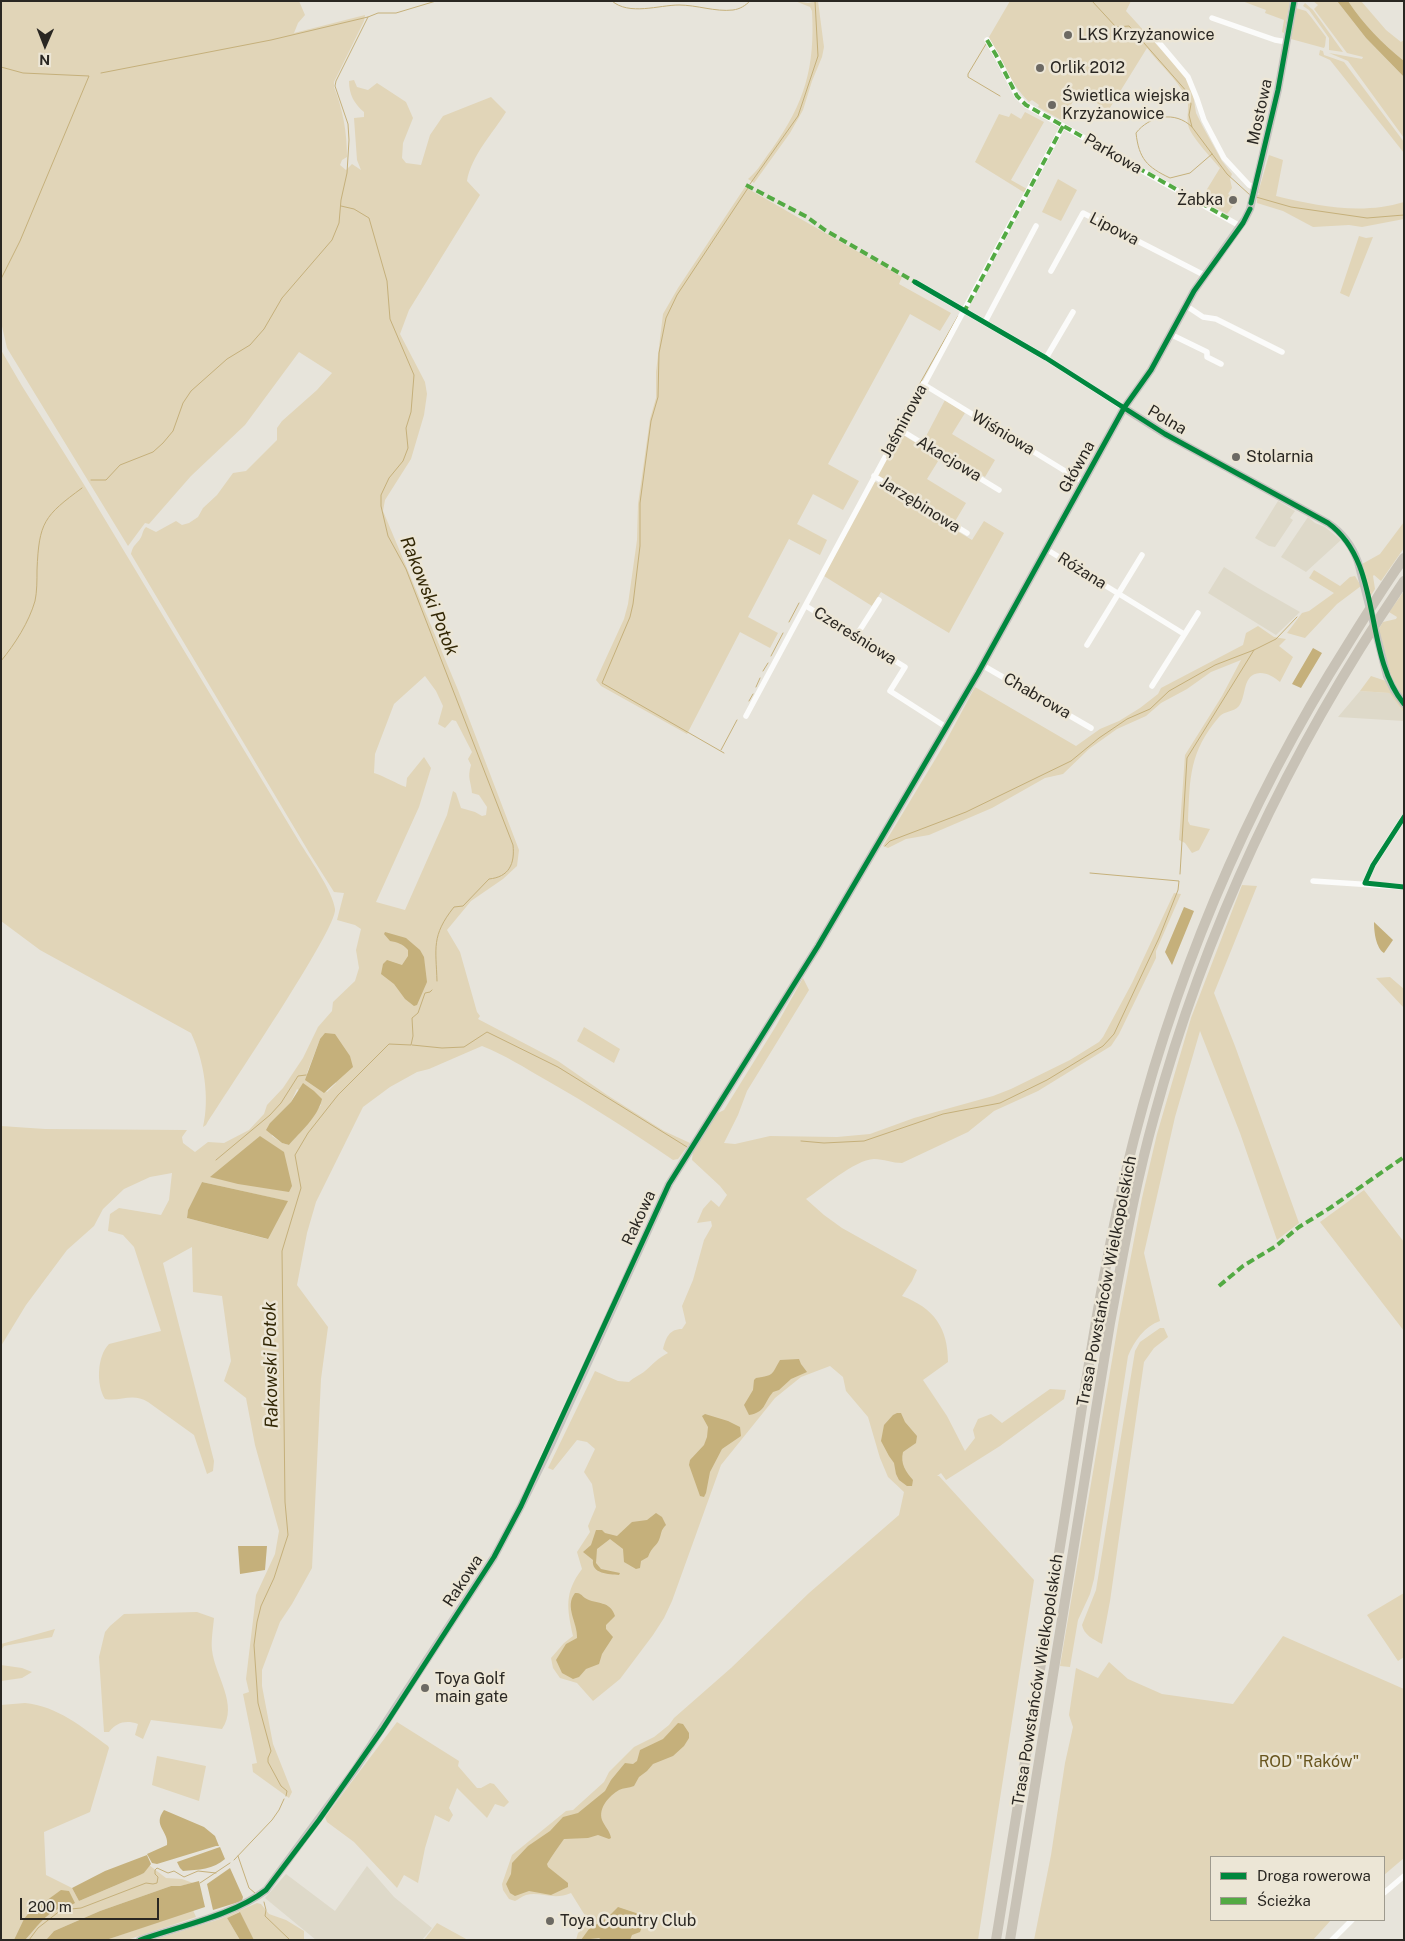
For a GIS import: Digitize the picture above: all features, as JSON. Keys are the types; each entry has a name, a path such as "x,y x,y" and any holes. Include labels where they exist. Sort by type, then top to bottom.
{"highway":[{"name":"Trasa Powstańców Wielkopolskich","path":"996,1940 1112,1238 1141,1114 1163,1038 1188,964 1236,849 1266,786 1299,725 1364,618 1404,558"},
{"name":"Trasa Powstańców Wielkopolskich","path":"1010,1940 1110,1323 1127,1231 1154,1117 1201,968 1240,873 1277,794 1309,734 1368,634 1404,581"}],"street":[{"name":"Mostowa","path":"1240,226 1248,213 1270,132 1294,1"},
{"path":"1212,18 1275,40 1287,42"},
{"path":"1156,39 1188,77 1204,120 1224,158 1255,191"},
{"name":"Parkowa","path":"987,40 1017,96 1026,106 1240,226"},
{"name":"Jaśminowa","path":"746,716 1063,126"},
{"name":"Lipowa","path":"1051,271 1083,213 1204,275"},
{"path":"985,322 1036,226"},
{"name":"Główna","path":"946,727 1124,408 1151,370 1204,275 1240,226"},
{"name":"Polna","path":"915,282 1046,358 1165,434 1328,523 1342,534 1351,546 1358,562 1387,676 1404,704"},
{"path":"1186,305 1203,317 1216,319 1282,352"},
{"path":"1046,358 1073,312"},
{"path":"1170,334 1207,352 1207,357 1221,364"},
{"name":"Wiśniowa","path":"923,384 1083,482"},
{"name":"Akacjowa","path":"899,429 999,490"},
{"name":"Jarzębinowa","path":"874,476 967,533"},
{"name":"Różana","path":"1046,549 1184,634"},
{"name":"Różana","path":"1088,645 1142,555"},
{"path":"856,636 879,600"},
{"name":"Czereśniowa","path":"806,606 905,667 890,691 946,727"},
{"path":"1152,686 1198,613"},
{"name":"Chabrowa","path":"982,665 1091,728"},
{"name":"Rakowa","path":"140,1940 247,1903 266,1890 356,1768 410,1688 498,1548 548,1451 661,1199 818,946 946,727"},
{"path":"1365,883 1373,865 1404,816"},
{"path":"1313,881 1404,887"},
{"path":"1385,1892 1404,1876"},
{"path":"1332,1940 1351,1921"}],"shaded area":[{"path":"1337,1 1348,1 1374,33 1404,61 1404,77 1366,38"},
{"path":"1278,501 1295,511 1290,518 1293,520 1275,547 1269,546 1255,538"},
{"path":"1308,517 1315,523 1325,527 1341,540 1306,572 1281,557"},
{"path":"1224,567 1300,612 1276,635 1208,593"},
{"path":"1313,648 1322,653 1301,688 1292,684"},
{"path":"1360,691 1389,693 1404,713 1404,721 1338,717"},
{"path":"1184,907 1194,911 1172,965 1165,952"},
{"path":"1374,922 1393,940 1384,953 1377,944"},
{"path":"385,932 406,938 420,950 424,957 427,982 417,1005 414,1006 405,999 394,984 381,974 383,964 387,960 402,965 408,956 408,950 400,944 390,941 384,934"},
{"path":"325,1033 335,1034 350,1056 353,1067 324,1093 305,1080 320,1039"},
{"path":"303,1083 322,1099 320,1106 308,1124 289,1145 282,1143 266,1130 270,1123 291,1102"},
{"path":"260,1136 284,1152 292,1186 289,1192 238,1184 210,1177"},
{"path":"202,1182 288,1201 268,1239 187,1218 188,1210"},
{"path":"799,1359 807,1372 791,1379 779,1390 773,1392 759,1412 749,1415 744,1405 753,1390 754,1380 772,1374 780,1360"},
{"path":"897,1413 901,1413 905,1422 917,1436 916,1443 903,1452 902,1456 904,1468 913,1480 912,1486 907,1486 899,1480 894,1463 881,1441 884,1425"},
{"path":"705,1414 740,1427 741,1436 722,1449 710,1472 704,1497 700,1496 689,1465 690,1460 704,1445 707,1437 708,1427 702,1416"},
{"path":"656,1513 662,1517 666,1525 648,1557 641,1561 640,1568 636,1569 624,1562 623,1549 610,1539 597,1549 596,1563 601,1569 620,1573 619,1575 598,1571 593,1565 593,1560 583,1552 591,1545 596,1530 602,1530 605,1533 617,1536 632,1522 647,1520"},
{"path":"238,1546 267,1546 265,1570 240,1574"},
{"path":"575,1593 610,1607 615,1616 606,1625 606,1629 613,1637 602,1654 599,1664 586,1669 579,1677 573,1679 562,1673 556,1660 566,1644 577,1638 571,1609 572,1598"},
{"path":"678,1723 683,1724 689,1733 689,1738 684,1746 673,1756 653,1764 639,1777 634,1786 619,1790 605,1803 601,1816 611,1838 598,1835 588,1838 564,1839 555,1851 547,1864 548,1867 568,1883 568,1887 551,1895 529,1891 515,1896 510,1893 506,1884 511,1874 512,1863 528,1846 550,1831 563,1817 578,1813 605,1791 611,1780 625,1763 633,1764 637,1761 640,1750 663,1739"},
{"path":"164,1810 204,1827 215,1836 219,1846 157,1864 152,1863 147,1854 167,1845 166,1836 160,1824"},
{"path":"220,1847 225,1859 211,1867 183,1871 177,1862"},
{"path":"147,1855 151,1864 144,1873 79,1901 72,1888 105,1871"},
{"path":"367,1866 394,1897 432,1928 422,1940 316,1940 265,1898 286,1874 335,1911"},
{"path":"230,1868 243,1897 242,1901 213,1910 207,1884"},
{"path":"199,1881 205,1907 106,1940 46,1940 54,1931 100,1911 171,1886 180,1886"},
{"path":"61,1890 69,1891 75,1903 49,1914 25,1940 14,1940 28,1914"},
{"path":"618,1907 636,1913 644,1921 640,1932 632,1935 630,1940 602,1940 599,1938 581,1940 589,1929 607,1918"},
{"path":"240,1912 254,1940 240,1940 227,1918"}],"green space":[{"path":"1,1 299,1 305,15 298,23 294,33 365,15 364,21 334,82 344,121 346,139 347,157 342,160 340,165 346,170 352,164 361,170 357,160 354,118 364,117 364,112 357,106 353,98 349,81 354,80 357,87 368,90 377,83 406,102 413,118 403,143 402,158 406,163 421,165 430,135 443,116 491,97 506,112 483,145 469,172 467,181 480,195 409,310 400,334 425,382 427,394 424,415 411,459 385,500 383,511 458,690 519,850 517,866 503,879 471,901 447,930 460,952 477,1012 480,1016 478,1019 558,1061 664,1131 690,1143 678,1159 673,1160 579,1099 499,1053 482,1046 429,1069 417,1072 390,1087 363,1107 316,1202 307,1233 297,1285 328,1327 321,1379 312,1568 280,1622 262,1670 262,1686 273,1744 292,1792 289,1798 253,1772 252,1764 257,1763 243,1694 249,1692 246,1679 256,1595 275,1554 279,1531 255,1445 246,1398 224,1381 231,1361 222,1296 193,1292 192,1247 163,1263 214,1461 213,1471 207,1474 194,1435 142,1399 132,1397 105,1399 100,1386 100,1363 109,1344 161,1331 134,1247 123,1235 108,1231 110,1214 119,1208 161,1215 169,1200 172,1173 150,1177 124,1189 103,1209 94,1226 67,1250 26,1305 1,1346 1,1126 45,1129 187,1130 182,1137 183,1143 195,1152 208,1142 224,1143 249,1130 264,1114 267,1105 283,1088 303,1058 318,1027 332,1011 333,1002 355,981 359,968 356,950 361,929 355,925 337,920 344,893 334,892 310,854 131,554 146,527 156,532 176,521 182,525 198,517 203,508 217,495 233,473 246,471 277,440 277,428 282,421 317,390 332,373 299,352 245,425 191,476 149,524 145,523 128,546 7,348 1,322","holes":["425,676 436,691 443,706 438,724 445,728 452,720 456,721 472,752 468,759 471,765 469,776 472,793 479,795 487,807 486,815 482,816 461,808 456,793 453,791 447,815 405,910 376,902 419,807 431,768 424,757 407,778 406,787 374,773 375,754 394,704","320,1039 336,1083 327,1092 307,1073","297,1089 321,1105 289,1145 282,1143 272,1136 270,1123 291,1102","202,1182 287,1201 267,1239 187,1218 188,1210"]},
{"path":"795,1 808,3 818,1 824,47 822,57 803,110 790,133 754,183 748,179 758,169 793,116 806,84 812,50 812,11 810,7"},
{"path":"1010,1 1131,1 1126,11 1186,77 1193,94 1196,113 1222,161 1232,174 1230,179 1232,188 1228,194 1231,196 1227,202 1233,206 1227,214 1213,206 1214,203 1210,204 1201,199 1220,168 1198,143 1189,128 1187,101 1182,90 1147,48 1108,111 1080,91 1061,120 1038,107 1039,105 1032,100 1029,102 1006,71 989,37"},
{"path":"1242,1 1290,1 1284,33 1282,32 1284,20 1265,13 1266,10"},
{"path":"1313,1 1337,1 1366,38 1404,77 1404,138 1348,61 1329,53 1362,59 1363,57 1347,53 1314,9 1318,5"},
{"path":"1348,1 1361,1 1386,30 1401,42 1404,40 1404,61 1360,18"},
{"path":"1305,3 1313,10 1343,52 1329,50 1329,38 1309,10 1303,6"},
{"path":"1296,8 1306,11 1326,37 1324,48 1291,39"},
{"path":"1320,50 1323,51 1324,55 1344,62 1404,142 1404,153 1330,60 1319,55"},
{"path":"1025,112 1044,122 1011,180 1027,189 1025,193 975,162 999,114 1009,117 1011,113 1021,119"},
{"path":"1269,155 1283,160 1276,196 1340,208 1372,208 1404,202 1404,219 1362,227 1349,225 1313,227 1283,211 1257,203 1257,195 1260,194 1258,193"},
{"path":"1058,179 1077,190 1061,221 1042,212"},
{"path":"745,187 902,277 899,284 951,313 940,331 910,314 828,464 859,481 843,510 813,494 797,524 827,540 820,555 789,539 748,617 778,633 770,648 740,632 687,734 601,686 596,680 624,619 628,604 637,540 638,504 650,419 656,398 656,372 663,314 678,288"},
{"path":"1359,236 1373,237 1349,297 1340,293"},
{"path":"1,350 319,873 333,901 335,909 331,923 319,947 203,1127 206,1092 199,1055 191,1033 40,950 1,921"},
{"path":"945,400 965,413 952,434 995,460 985,477 924,440"},
{"path":"900,433 940,458 927,479 966,503 954,523 877,476"},
{"path":"874,481 972,540 984,521 1004,533 949,633 881,592 872,606 824,576"},
{"path":"1404,522 1404,548 1381,581 1373,576 1375,589 1370,597 1362,564 1380,554"},
{"path":"1314,570 1340,586 1350,577 1355,576 1361,586 1337,604 1305,638 1287,633 1302,613 1309,611 1334,593 1309,578"},
{"path":"1404,591 1404,713 1389,693 1360,691 1371,676 1392,683 1378,630 1383,622 1396,619 1397,617 1389,612"},
{"path":"1258,626 1274,637 1286,639 1279,646 1293,657 1280,682 1263,673 1254,674 1250,677 1239,706 1219,717 1202,742 1193,766 1189,792 1188,821 1190,825 1210,829 1199,850 1192,853 1185,843 1179,840 1185,755 1222,696 1241,660 1211,672 1187,689 1161,703 1146,716 1117,729 1089,749 1063,774 1045,778 992,808 929,835 906,839 888,848 883,846 945,743 975,687 1076,746 1100,729 1119,721 1140,708 1158,694 1161,688 1243,645 1246,633"},
{"path":"1242,885 1257,886 1214,993 1299,1223 1277,1240 1240,1133 1200,1031 1175,1117 1144,1253 1160,1321 1150,1326 1141,1335 1133,1345 1128,1356 1094,1579 1090,1594 1078,1620 1070,1667 1060,1666 1119,1319 1142,1198 1157,1134 1191,1018"},
{"path":"1174,893 1181,894 1156,951 1156,958 1119,1034 1111,1046 1038,1091 994,1111 968,1132 902,1163 874,1159 857,1164 806,1199 842,1228 917,1270 902,1296 923,1307 937,1321 945,1339 948,1362 923,1380 947,1416 965,1451 975,1438 973,1430 978,1419 991,1414 1002,1423 1050,1389 1066,1390 1064,1399 1000,1446 946,1480 941,1473 937,1476 1034,1580 978,1940 576,1940 578,1933 589,1922 571,1893 558,1896 531,1894 515,1901 509,1899 503,1890 502,1884 512,1855 566,1811 573,1810 604,1782 609,1772 634,1747 654,1737 669,1725 674,1718 731,1668 809,1593 899,1515 904,1492 888,1477 880,1458 868,1417 846,1391 843,1377 830,1366 801,1377 775,1398 721,1465 672,1601 664,1618 620,1679 593,1701 577,1683 560,1678 553,1668 551,1658 573,1636 568,1601 572,1586 582,1569 577,1552 590,1532 588,1526 596,1507 592,1484 584,1472 595,1449 587,1442 577,1440 553,1470 548,1468 595,1371 618,1381 629,1382 668,1353 663,1349 667,1338 671,1332 682,1329 686,1323 682,1306 693,1280 704,1240 712,1226 711,1221 697,1223 703,1209 711,1200 719,1207 727,1195 692,1160 693,1150 716,1114 724,1110 803,978 809,990 747,1091 724,1143 735,1144 770,1136 837,1137 870,1134 914,1118 993,1096 1070,1060 1099,1042 1103,1037 1132,983"},
{"path":"1390,977 1404,989 1404,1008 1376,978"},
{"path":"584,1027 620,1049 614,1063 577,1041"},
{"path":"1364,1190 1404,1242 1404,1331 1320,1222"},
{"path":"1160,1328 1164,1328 1168,1337 1154,1348 1144,1362 1110,1601 1102,1644 1087,1634 1082,1625 1096,1590 1135,1351 1140,1342"},
{"path":"1404,1593 1404,1657 1398,1661 1367,1615"},
{"path":"197,1612 214,1618 212,1650 227,1700 228,1710 227,1720 222,1729 151,1720 143,1739 135,1735 138,1724 134,1723 122,1723 115,1726 109,1732 104,1732 99,1657 105,1632 124,1614"},
{"path":"55,1629 52,1637 4,1646 1,1650 1,1644"},
{"name":"ROD \"Raków\"","path":"1283,1636 1404,1689 1404,1858 1385,1874 1385,1856 1210,1856 1210,1921 1330,1921 1313,1940 1034,1940 1073,1727 1069,1715 1076,1668 1098,1678 1109,1662 1128,1679 1162,1694 1233,1704"},
{"path":"1,1665 22,1668 32,1672 22,1678 1,1681"},
{"path":"25,1703 48,1708 69,1718 109,1748 90,1812 44,1832 46,1875 72,1888 79,1901 144,1873 149,1865 166,1878 182,1879 193,1883 171,1886 100,1911 54,1931 46,1940 1,1940 1,1705"},
{"path":"397,1722 459,1761 458,1766 477,1788 490,1783 494,1784 509,1802 504,1807 495,1804 487,1818 457,1788 449,1808 453,1815 449,1822 435,1815 425,1848 418,1883 404,1875 397,1888 354,1842 327,1822 325,1817"},
{"path":"157,1756 206,1766 199,1801 152,1785"},
{"path":"257,1903 261,1904 269,1914 286,1920 304,1931 304,1940 254,1940 239,1912 227,1918 240,1940 153,1940 220,1919"},
{"path":"193,1910 196,1917 127,1940 106,1940"},
{"path":"437,1923 468,1940 424,1940"}],"waterway":[{"path":"101,73 271,40 378,13 396,13 436,1"},
{"name":"Rakowski Potok","path":"612,1 627,8 635,9 679,5 719,10 740,8 750,1"},
{"path":"750,184 798,116 818,56 815,1"},
{"name":"Rakowski Potok","path":"1092,1 1116,27 1129,26 1188,93 1191,104 1189,115 1192,127 1227,174 1250,195"},
{"name":"Rakowski Potok","path":"91,480 106,480 120,465 153,452 163,443 173,431 183,403 191,391 227,359 250,345 264,329 282,298 332,240 339,223 341,200 347,173 349,140 348,124 335,86 368,17"},
{"path":"986,44 968,77 1000,96"},
{"path":"1,67 23,73 89,76 20,241 1,279"},
{"path":"1192,127 1178,118 1170,117 1163,117 1148,122 1136,133 1142,156 1155,170 1170,178 1190,173 1212,154"},
{"path":"724,753 602,683 630,617 633,604 640,546 640,503 651,421 658,397 659,353 666,318 677,295 748,188"},
{"name":"Rakowski Potok","path":"1256,197 1291,207 1367,218 1404,215"},
{"name":"Rakowski Potok","path":"341,206 354,209 369,218 387,281 390,319 414,375 411,412 406,428 408,448 403,461 389,478 381,495 381,506 388,536 406,569 513,845 512,864 506,872 501,876 489,879 463,906 454,907 447,917 436,942 437,981"},
{"path":"893,431 958,316"},
{"path":"1,661 21,633 35,601 38,554 42,530 59,506 82,488"},
{"path":"789,622 799,603"},
{"path":"885,846 890,841 966,812 1071,761 1099,738 1127,719 1150,709 1169,691 1215,665 1276,639 1297,617"},
{"path":"771,656 783,633"},
{"path":"1180,874 1187,758 1254,650"},
{"path":"763,671 768,663"},
{"path":"756,687 760,678"},
{"path":"749,701 753,694"},
{"path":"721,750 737,720"},
{"path":"801,1141 824,1143 864,1141 943,1114 1000,1103 1047,1080 1103,1046 1114,1034 1159,938 1178,890 1179,881 1090,873"},
{"name":"Rakowski Potok","path":"286,1796 287,1791 281,1786 268,1762 271,1751 258,1703 254,1645 261,1606 274,1578 288,1535 285,1502 282,1251 301,1188 295,1155 308,1133 338,1095 389,1044 411,1045 413,1036 412,1018 418,1013 425,993 432,990"},
{"path":"412,1045 442,1048 464,1047 487,1032 558,1067 687,1147"},
{"path":"216,1160 270,1115 281,1103 298,1076 306,1075"},
{"name":"Rakowski Potok","path":"234,1860 272,1820 284,1799"},
{"name":"Rakowski Potok","path":"238,1856 249,1888 255,1893"},
{"path":"200,1883 230,1863"},
{"path":"29,1940 38,1928 61,1910 81,1908 146,1883 157,1883 158,1877 155,1874 157,1868 168,1873 174,1871 184,1877 198,1871 216,1873"},
{"name":"Rakowski Potok","path":"264,1902 265,1916 290,1940"}],"marked path":[{"path":"987,40 1017,96 1026,105 1231,220"},
{"path":"968,312 965,310 1063,126"},
{"path":"746,185 807,217 825,230 915,282"},
{"path":"1219,1286 1243,1266 1276,1246 1299,1227 1404,1157"}],"cycle path":[{"path":"1251,203 1278,90 1294,1"},
{"path":"140,1940 223,1913 253,1899 266,1890 319,1820 382,1730 494,1557 521,1506 669,1184 818,946 978,673 1124,408 1151,370 1194,291 1243,223 1250,209"},
{"path":"915,282 1046,358 1165,434 1328,523 1346,540 1358,561 1366,585 1382,660 1391,683 1404,704"},
{"path":"1404,817 1373,865 1365,883 1404,887"}],"place":[{"name":"LKS Krzyżanowice","path":"1068,35"},
{"name":"Orlik 2012","path":"1040,68"},
{"name":"Świetlica wiejska Krzyżanowice","path":"1052,105"},
{"name":"Żabka","path":"1233,200"},
{"name":"Stolarnia","path":"1236,457"},
{"name":"Toya Golf main gate","path":"425,1688"},
{"name":"Toya Country Club","path":"550,1921"}]}
